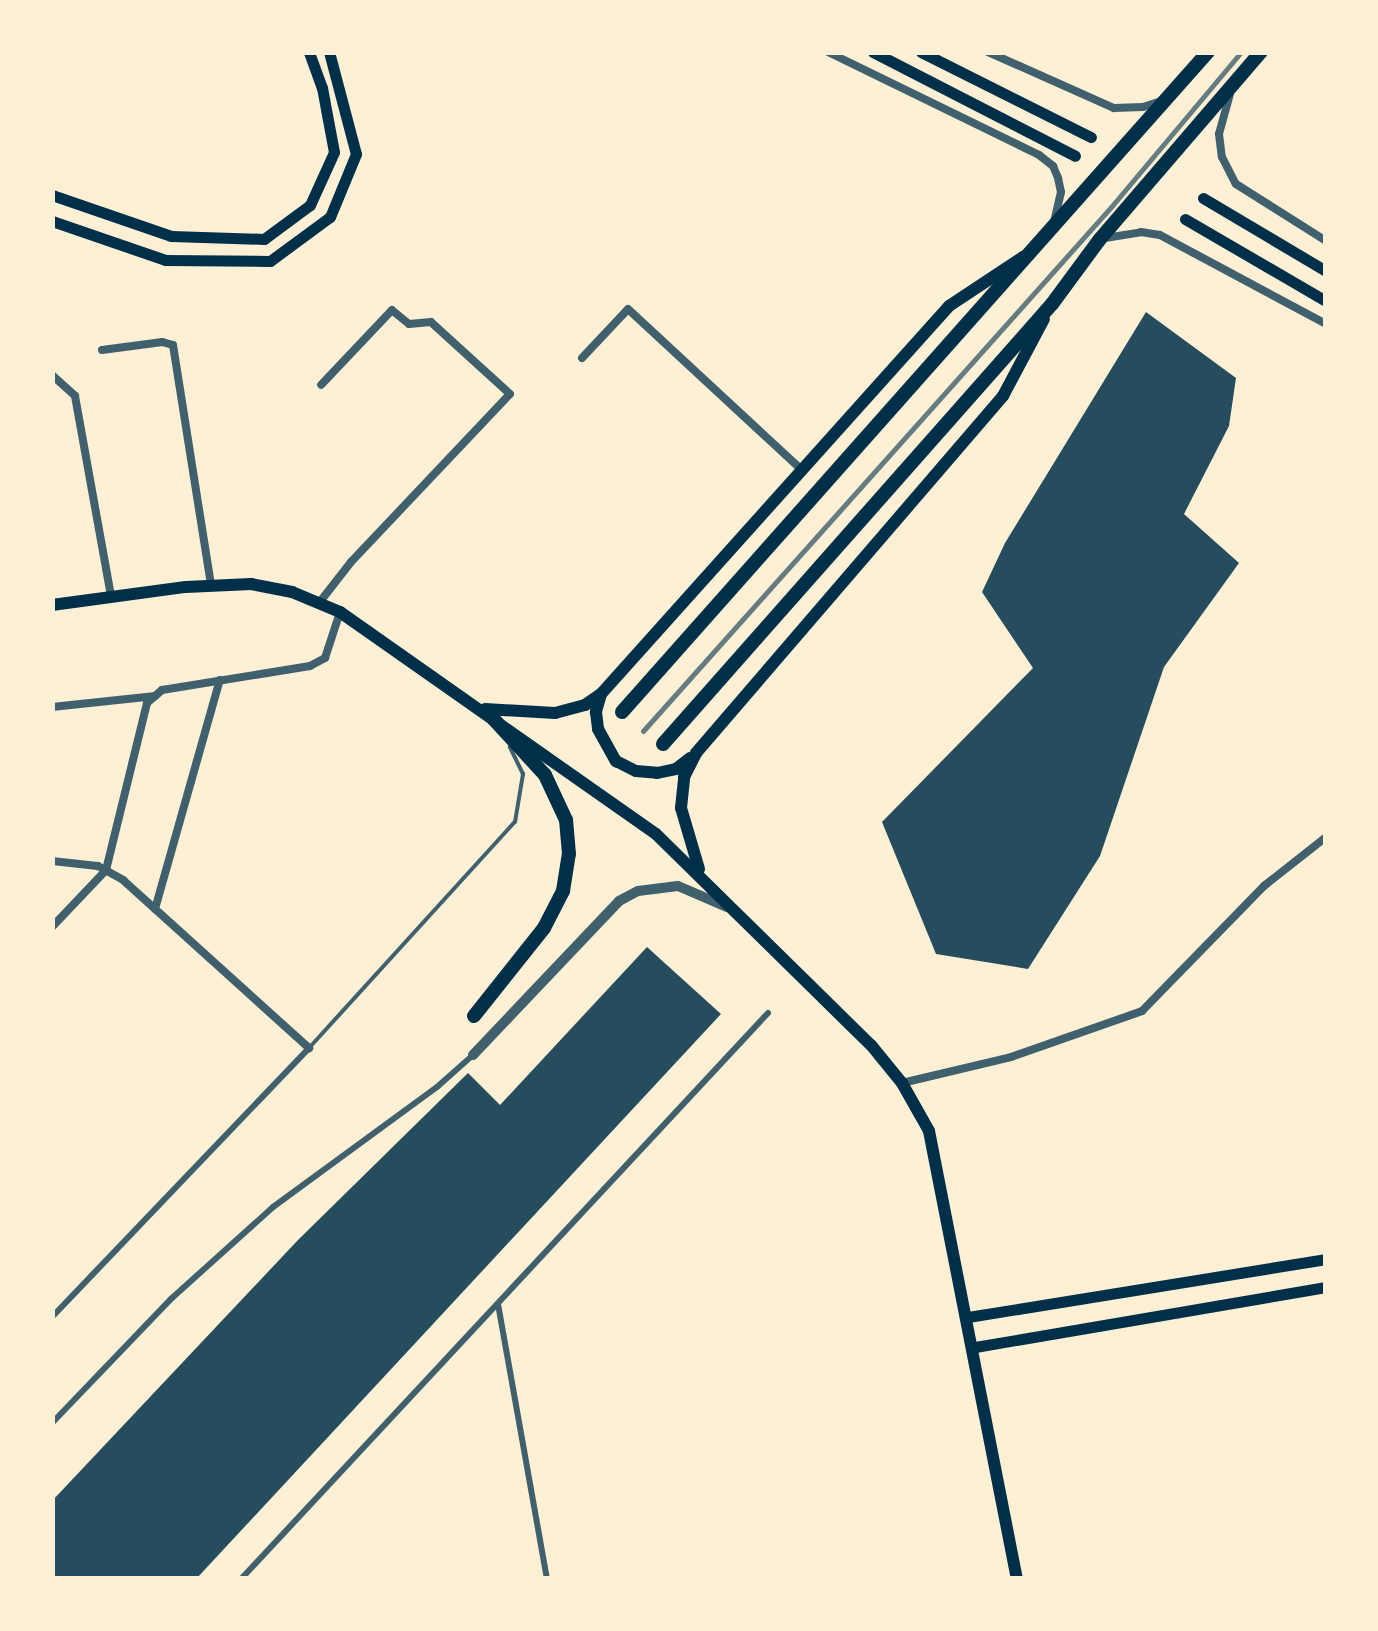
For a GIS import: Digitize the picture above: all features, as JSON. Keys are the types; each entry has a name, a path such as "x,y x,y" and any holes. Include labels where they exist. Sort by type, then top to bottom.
{"highway":[{"path":"622,712 1208,52"},
{"path":"663,744 1052,304 1100,239 1261,52"},
{"path":"474,1016 544,928 563,891 569,854 566,820 545,775 485,710"}],"main road":[{"path":"52,195 171,236 264,239 310,205 334,152 322,88 308,52"},
{"path":"52,222 165,260 270,261 330,217 356,154 329,52"},
{"path":"872,52 1075,156"},
{"path":"921,52 1091,137"},
{"path":"1202,198 1326,271"},
{"path":"1185,219 1326,301"},
{"path":"485,710 555,713 585,704 600,694 949,306 1033,250"},
{"path":"600,694 598,728 616,761 636,771 658,773 676,768 696,753 1003,396 1052,304"},
{"path":"52,605 251,584 292,592 340,612 485,710 656,834 871,1044 902,1083 930,1131 1017,1578"},
{"path":"696,753 684,777 681,808 692,858 711,888"},
{"path":"968,1317 1326,1259"},
{"path":"975,1347 1326,1287"}],"street":[{"path":"828,52 1038,155 1053,166 1061,192 1052,228"},
{"path":"988,52 1114,108 1143,107 1170,98"},
{"path":"1232,85 1220,134 1222,158 1236,184 1326,242"},
{"path":"1100,239 1141,232 1160,235 1326,324"},
{"path":"582,358 628,309 800,468"},
{"path":"319,603 351,562 510,394 430,322 409,324 392,310 321,385"},
{"path":"102,350 162,342 173,346 211,586"},
{"path":"52,375 76,396 111,598"},
{"path":"52,926 106,870 147,702 162,690 310,666 325,658 340,612"},
{"path":"155,909 220,680"},
{"path":"52,707 155,696"},
{"path":"902,1083 1011,1057 1142,1010 1264,886 1326,837"},
{"path":"52,861 106,870 309,1048 52,1317"},
{"path":"52,1423 172,1298 273,1207 437,1087 473,1054 590,928 638,890 678,886 733,909"},
{"path":"242,1578 768,1014"},
{"path":"498,1304 547,1578"}],"lane":[{"path":"309,1048 515,822 522,774 485,710"}],"building":[{"path":"1146,312 1236,378 1229,426 1184,514 1239,563 1164,667 1100,856 1028,969 936,954 882,822 1033,668 982,592 1005,543"},
{"path":"647,947 721,1014 197,1578 52,1578 52,1501 298,1240 468,1073 500,1105"}],"railway":[{"path":"643,731 1111,207 1241,52"}]}
